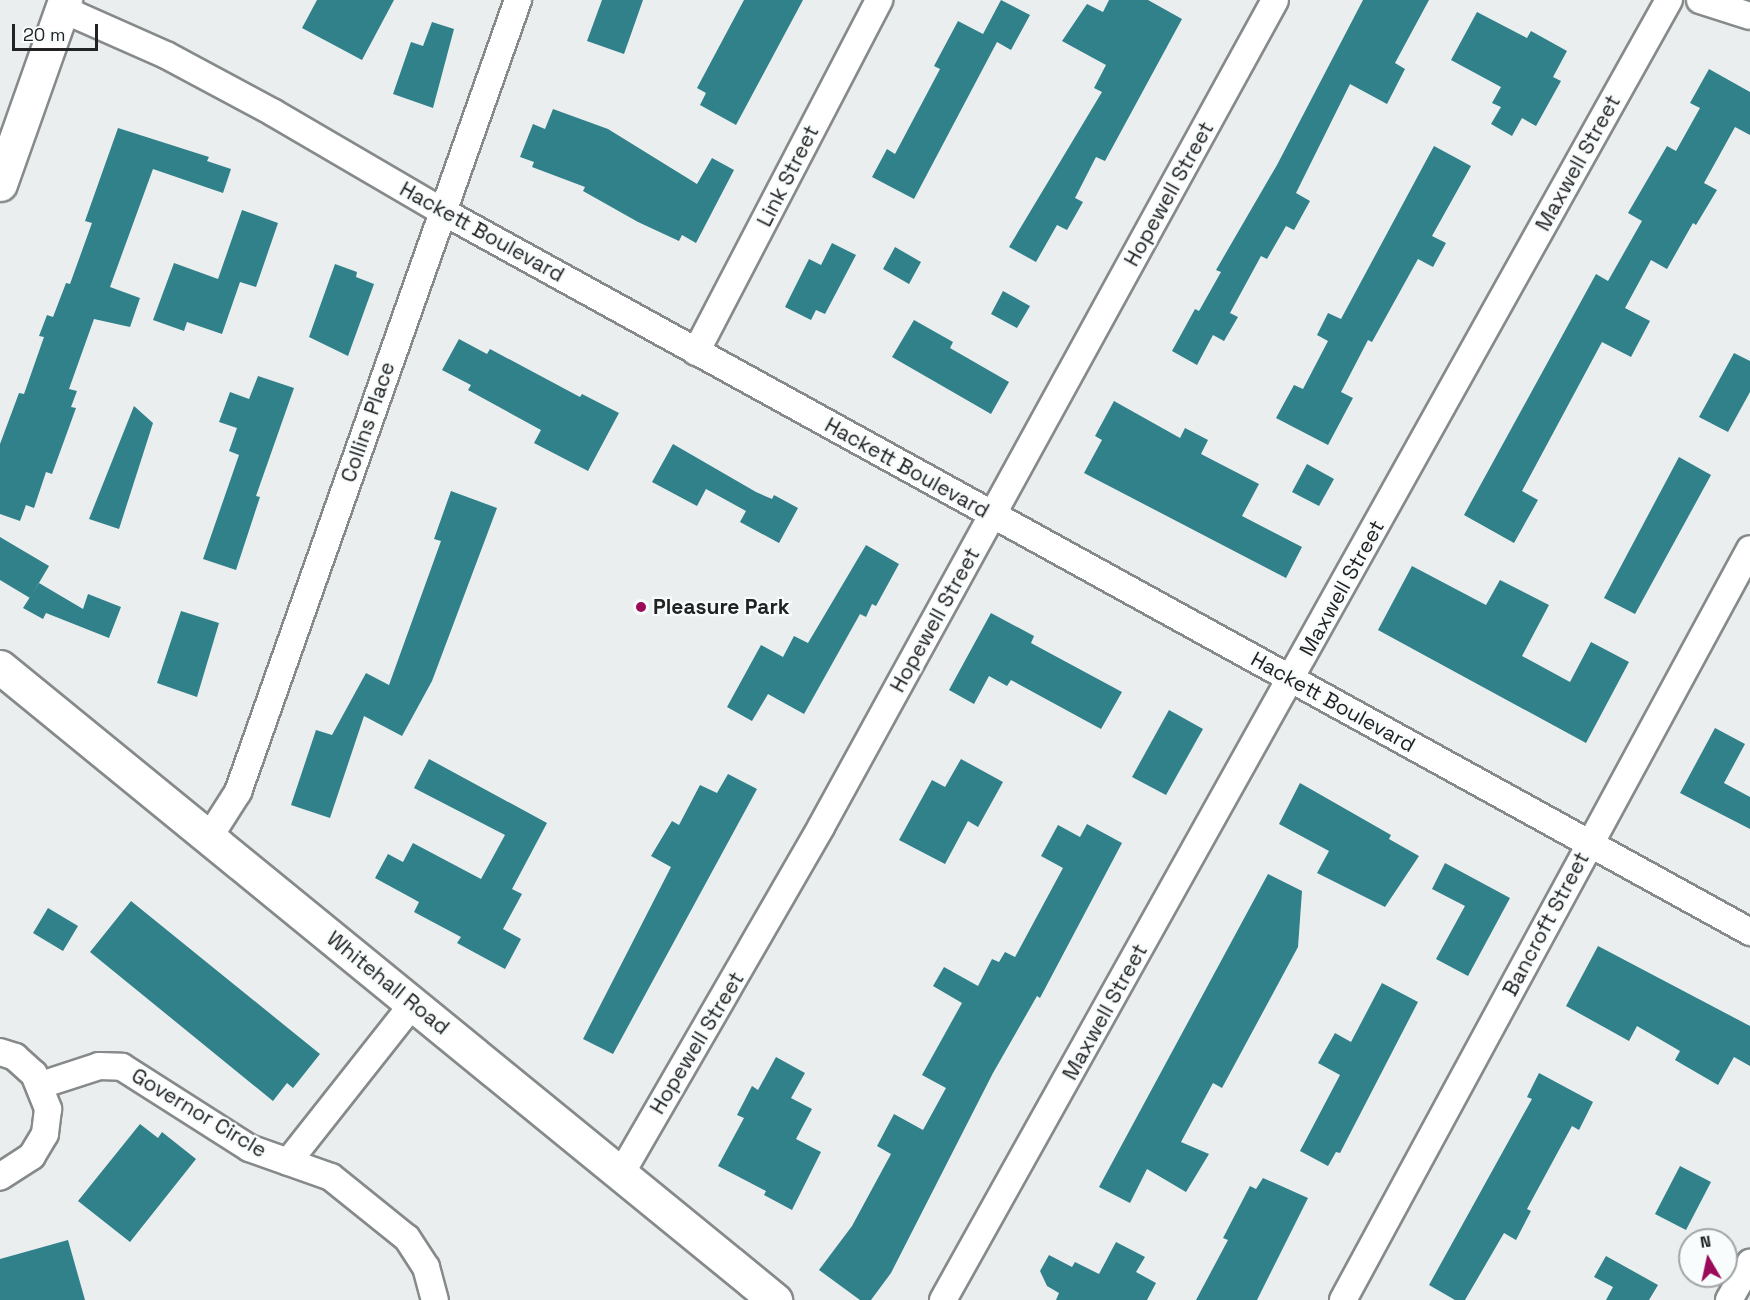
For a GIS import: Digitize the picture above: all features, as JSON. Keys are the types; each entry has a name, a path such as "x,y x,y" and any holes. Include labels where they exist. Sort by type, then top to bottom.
{"street":[{"name":"Collins Place","path":"208,839 238,792 518,0"},
{"name":"Link Street","path":"696,352 879,0"},
{"name":"Hopewell Street","path":"622,1172 732,986 1275,0"},
{"name":"Maxwell Street","path":"943,1300 1669,0"},
{"path":"1700,0 1750,16"},
{"name":"Hackett Boulevard","path":"63,5 176,60 696,352 1750,932"},
{"path":"0,184 63,5"},
{"name":"Bancroft Street","path":"1343,1300 1750,549"},
{"name":"Whitehall Road","path":"0,667 208,839 622,1172 775,1300"},
{"name":"Governor Circle","path":"288,1162 413,1004"},
{"path":"0,1052 26,1065 41,1085 48,1109 45,1134 24,1165 0,1177"},
{"name":"Governor Circle","path":"41,1085 99,1066 122,1067 236,1140 331,1177 400,1230 426,1267 435,1300"},
{"path":"1729,1300 1750,1263"}],"building":[{"path":"317,0 394,0 362,60 302,28"},
{"path":"602,0 643,0 624,54 587,41"},
{"path":"744,0 803,0 736,125 700,105 706,93 697,88"},
{"path":"1001,0 1030,15 1011,50 997,42 914,199 872,177 887,149 895,154 940,69 934,66 958,21 983,34"},
{"path":"1109,0 1148,0 1182,19 1105,161 1096,157 1075,198 1083,202 1067,230 1057,225 1036,262 1009,247 1102,92 1094,88 1106,65 1062,41 1087,4 1103,12"},
{"path":"1363,0 1429,0 1395,63 1405,69 1387,104 1350,84 1296,193 1310,201 1294,230 1286,226 1267,259 1261,256 1230,313 1238,317 1224,341 1213,335 1197,365 1172,351 1195,309 1199,311 1221,272 1216,270 1277,165"},
{"path":"1477,12 1527,38 1531,31 1567,51 1553,77 1561,81 1536,126 1522,118 1512,136 1491,124 1501,107 1492,103 1501,87 1451,60"},
{"path":"432,22 454,29 433,108 393,94 411,42 423,46"},
{"path":"1709,69 1750,92 1750,135 1735,127 1704,183 1717,190 1696,225 1693,223 1667,269 1651,260 1625,308 1650,321 1631,357 1602,342 1522,491 1538,500 1514,543 1464,515 1596,274 1608,281 1642,221 1628,213 1667,146 1676,151 1700,108 1690,103"},
{"path":"553,109 608,129 697,184 712,158 734,170 696,243 682,235 679,241 638,222 583,191 585,187 532,167 534,162 520,157 533,124 545,129"},
{"path":"118,128 209,157 207,161 231,169 223,193 153,169 110,287 140,298 130,327 94,319 69,389 77,391 71,407 76,408 52,474 46,472 34,508 26,505 20,521 0,514 0,444 19,393 24,394 44,337 39,336 47,315 53,317 66,283 70,284 92,223 85,221"},
{"path":"1434,146 1471,166 1432,236 1446,243 1433,267 1418,259 1372,342 1368,340 1341,392 1353,398 1328,445 1276,418 1294,385 1303,389 1328,341 1317,335 1328,313 1341,319"},
{"path":"242,210 278,223 256,287 240,282 222,334 187,322 184,331 153,320 174,263 218,279"},
{"path":"832,243 856,255 825,314 816,310 811,320 785,307 809,259 821,265"},
{"path":"895,247 921,262 909,284 883,269"},
{"path":"335,264 357,272 356,277 374,284 348,356 309,337"},
{"path":"1003,291 1030,306 1017,328 991,314"},
{"path":"914,320 953,342 950,348 1009,382 991,414 892,357"},
{"path":"459,339 487,354 490,349 580,397 582,394 619,413 588,471 534,443 541,430 468,390 471,385 442,370"},
{"path":"1734,353 1750,361 1750,392 1728,432 1699,417"},
{"path":"258,376 294,388 256,496 260,497 236,570 203,559 239,455 229,451 237,428 219,422 230,392 249,399"},
{"path":"1114,401 1180,438 1185,428 1208,440 1201,454 1259,484 1242,516 1302,547 1286,578 1084,473 1102,440 1095,436"},
{"path":"134,406 153,423 119,529 89,519"},
{"path":"673,444 756,492 772,499 774,495 798,508 779,543 740,522 746,511 706,489 697,506 652,482"},
{"path":"1679,457 1711,475 1635,614 1604,598"},
{"path":"1307,464 1334,479 1319,506 1292,492"},
{"path":"451,491 497,508 432,681 402,736 364,716 330,818 291,805 316,730 332,735 366,673 389,685 441,541 434,539"},
{"path":"0,537 49,566 30,598 0,580"},
{"path":"866,545 899,564 876,606 872,604 866,617 860,614 804,714 768,694 752,721 727,707 761,645 783,657 794,636 808,643"},
{"path":"1412,566 1486,605 1500,580 1549,605 1522,656 1570,682 1591,642 1629,662 1586,743 1378,630"},
{"path":"39,583 83,609 88,594 121,607 109,638 46,613 43,619 23,608"},
{"path":"181,611 219,623 197,697 157,683"},
{"path":"991,613 1034,636 1031,643 1122,692 1101,729 1011,680 1007,686 989,676 974,704 949,690"},
{"path":"1169,710 1203,729 1166,795 1132,777"},
{"path":"1715,728 1745,744 1724,783 1750,797 1750,829 1680,793"},
{"path":"429,759 547,823 512,889 522,894 503,929 521,939 505,969 457,943 461,937 414,912 419,902 375,878 388,854 403,862 413,843 481,879 505,835 414,788"},
{"path":"961,759 1003,782 978,827 968,821 945,864 899,840 932,780 945,787"},
{"path":"728,774 757,789 613,1054 583,1039 671,867 651,856 672,821 679,825 700,785 717,793"},
{"path":"1300,783 1391,835 1389,839 1419,856 1385,907 1317,873 1329,851 1279,824"},
{"path":"1087,824 1122,843 1040,998 1037,996 993,1073 891,1273 871,1300 860,1300 819,1270 852,1226 891,1154 877,1146 894,1114 923,1130 946,1088 922,1075 962,1003 933,986 944,967 978,986 992,959 999,962 1005,952 1015,957 1063,868 1041,856 1058,825 1080,837"},
{"path":"1445,863 1510,898 1468,976 1436,959 1465,906 1432,889"},
{"path":"1268,874 1302,891 1298,947 1222,1088 1213,1083 1181,1142 1209,1154 1186,1192 1147,1169 1130,1203 1099,1187"},
{"path":"131,901 320,1054 293,1088 287,1083 273,1101 90,952"},
{"path":"48,908 78,926 63,951 33,933"},
{"path":"1598,946 1750,1026 1750,1066 1734,1057 1718,1085 1675,1060 1680,1051 1637,1026 1629,1041 1566,1006"},
{"path":"1382,983 1418,1002 1340,1153 1336,1152 1328,1166 1300,1151 1340,1075 1318,1063 1335,1033 1351,1042"},
{"path":"776,1057 805,1073 791,1098 812,1109 796,1139 821,1152 792,1210 764,1195 766,1191 718,1166 744,1118 737,1115 752,1086 758,1090"},
{"path":"1539,1073 1593,1102 1579,1130 1572,1126 1527,1209 1531,1211 1516,1240 1504,1233 1465,1300 1455,1300 1429,1285 1532,1099 1527,1097"},
{"path":"140,1124 158,1138 162,1132 196,1159 130,1242 78,1201"},
{"path":"1680,1166 1711,1182 1687,1228 1682,1228 1655,1214"},
{"path":"1263,1178 1308,1198 1257,1300 1196,1300 1228,1240 1223,1238 1250,1186 1256,1189"},
{"path":"68,1240 85,1300 0,1300 0,1259"},
{"path":"1116,1242 1145,1257 1136,1272 1156,1283 1147,1300 1056,1300 1059,1293 1047,1286 1040,1271 1049,1255 1072,1267 1075,1262 1099,1274"},
{"path":"1606,1256 1658,1285 1649,1300 1606,1300 1613,1287 1594,1277"}],"place":[{"name":"Pleasure Park","path":"641,607"}]}
